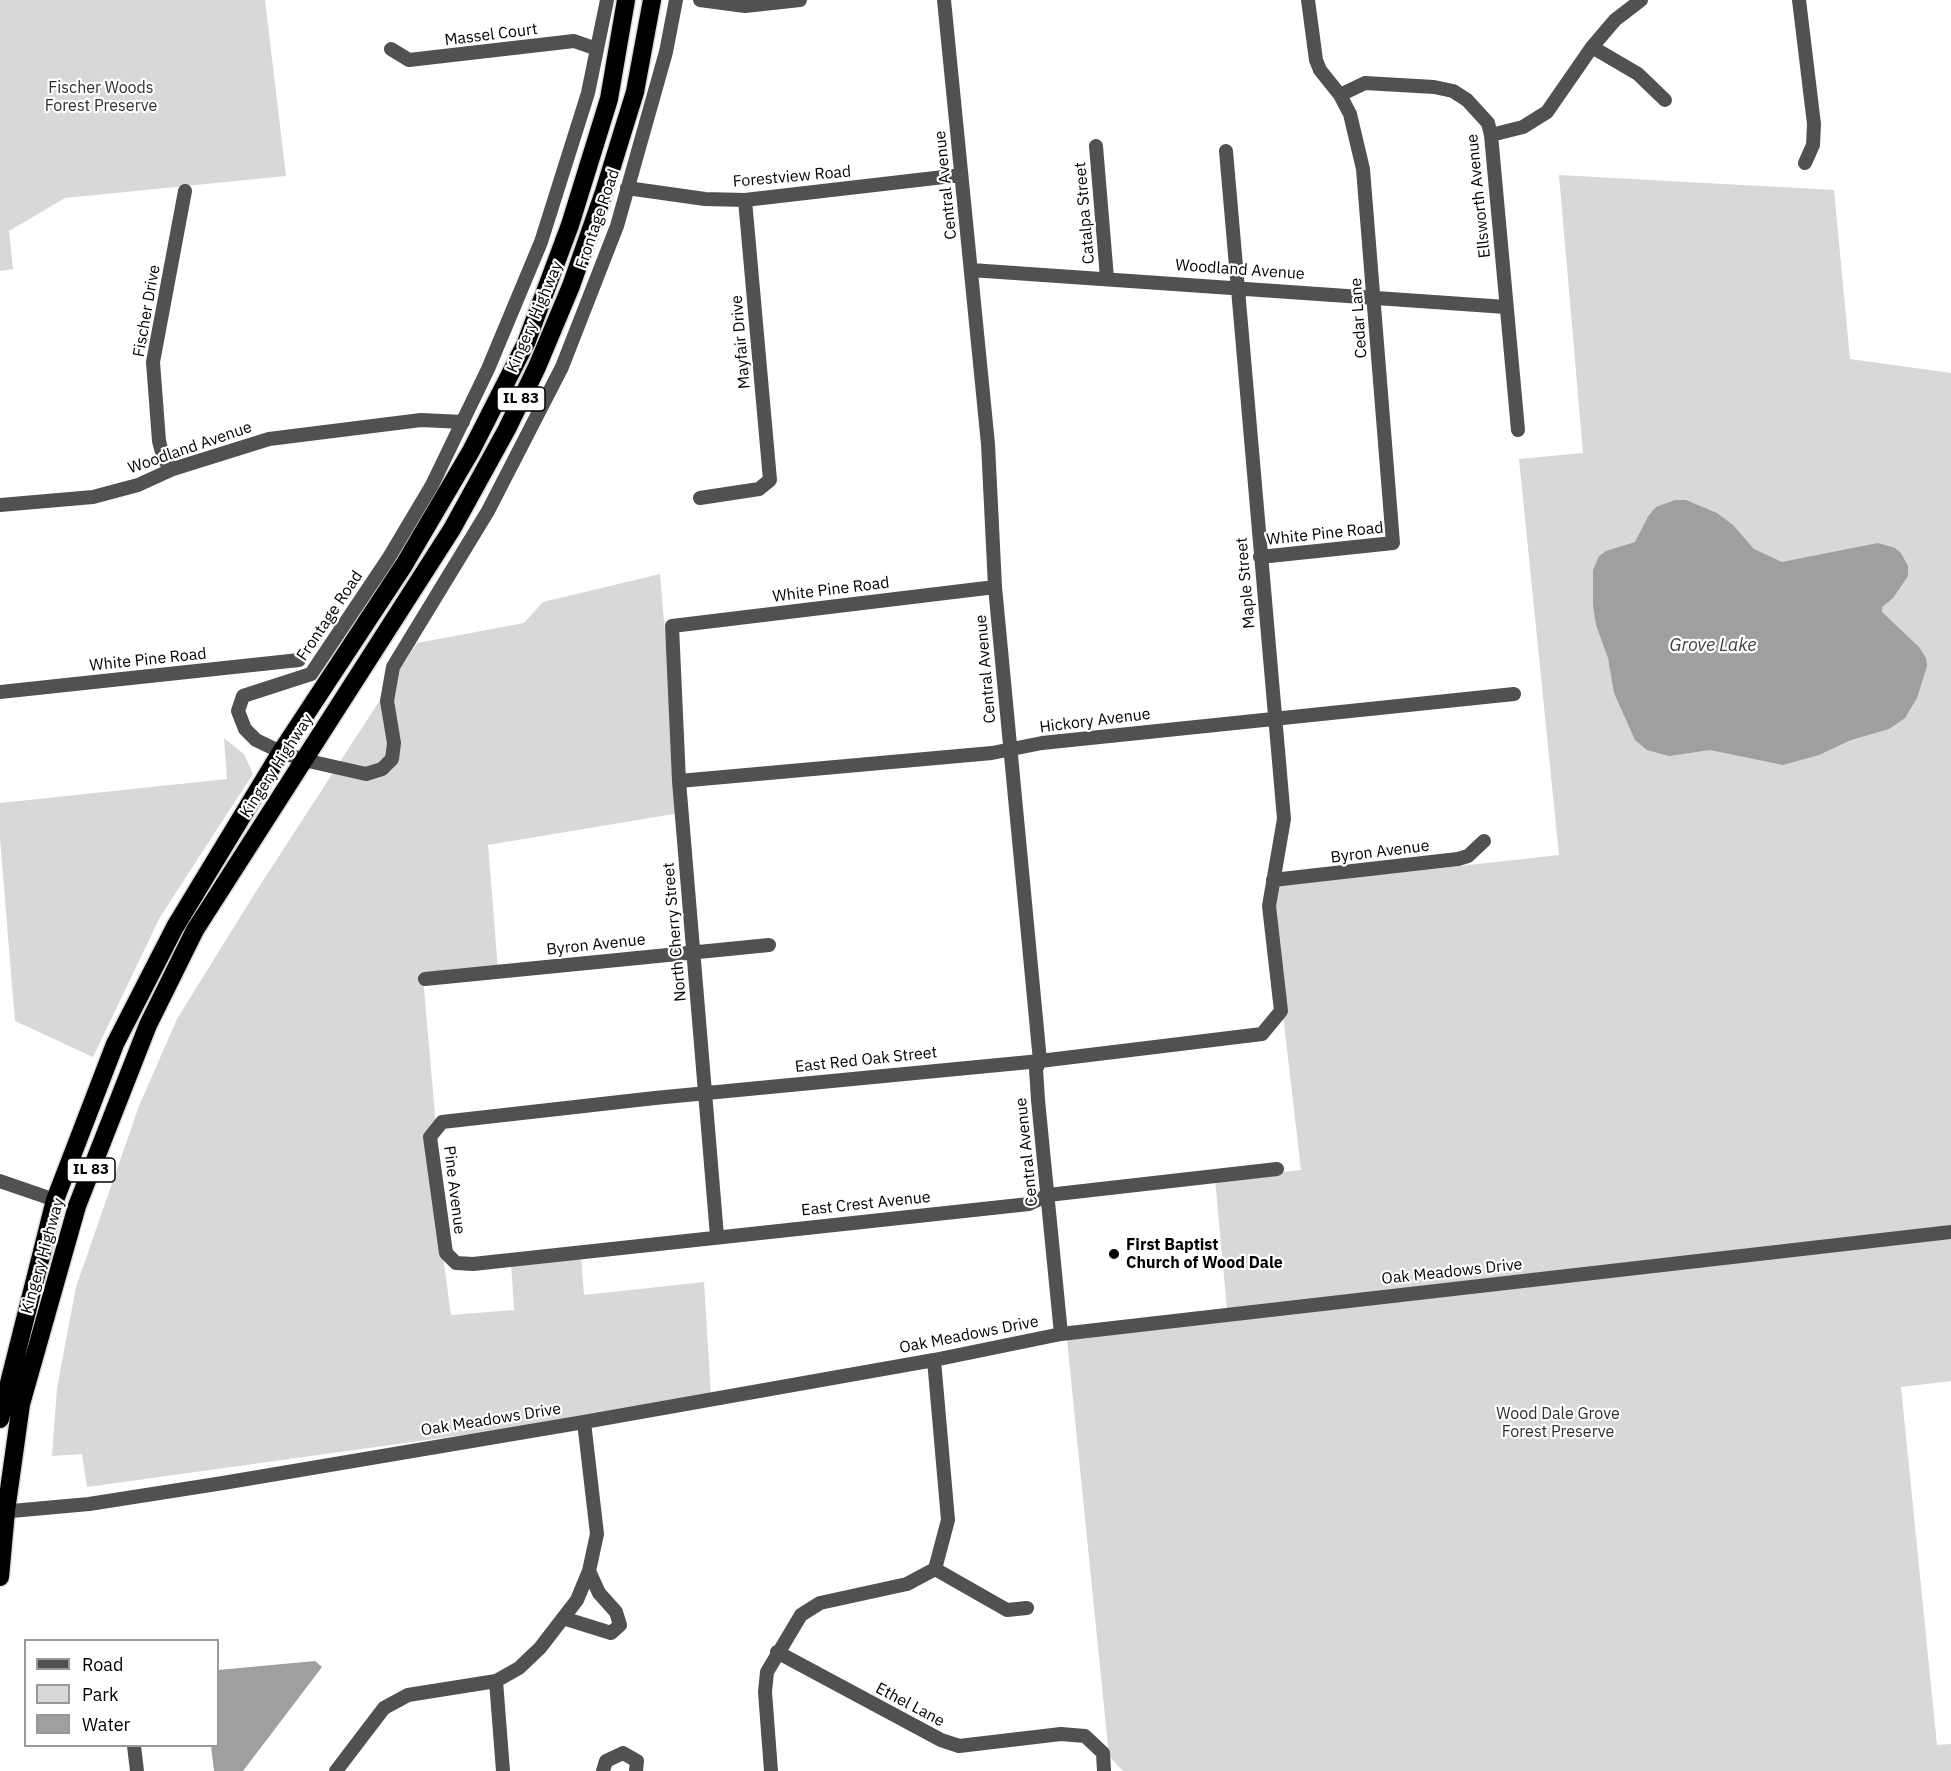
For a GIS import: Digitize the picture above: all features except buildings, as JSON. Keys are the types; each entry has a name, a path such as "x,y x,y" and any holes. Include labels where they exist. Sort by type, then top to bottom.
{"highway":[{"name":"Kingery Highway","path":"0,1419 55,1200 115,1044 175,927 281,752 416,544 471,451 526,343 570,225 609,99 626,0"},
{"name":"Kingery Highway","path":"0,1577 3,1511 21,1404 77,1206 148,1025 195,930 452,529 537,367 571,286 604,192 635,92 652,0"}],"street":[{"name":"Frontage Road","path":"607,0 588,93 541,242 489,369 432,485 388,560 311,674 243,696 238,711 245,729 256,740 281,752 304,760 366,774 382,769 392,759 394,742 387,701 393,667 488,511 562,367 617,226 666,52 676,0"},
{"path":"700,0 745,6 800,0"},
{"name":"Central Avenue","path":"944,0 988,444 995,587 1040,1061 1036,1069 1038,1100 1061,1334"},
{"name":"Cedar Lane","path":"1308,0 1316,60 1320,70 1340,95 1355,130 1363,169 1393,543"},
{"path":"1491,135 1523,127 1547,112 1592,47 1615,20 1641,0"},
{"path":"1799,0 1814,123 1813,145 1805,163"},
{"name":"Massel Court","path":"391,49 409,60 573,41 597,49"},
{"path":"1592,47 1638,74 1665,100"},
{"name":"Ellsworth Avenue","path":"1340,95 1365,83 1383,82 1453,91 1476,109 1488,123 1491,135 1518,430"},
{"name":"Catalpa Street","path":"1096,146 1107,278"},
{"name":"Maple Street","path":"1226,151 1284,819 1270,911 1281,1011"},
{"name":"Forestview Road","path":"627,188 705,199 745,200 960,175"},
{"name":"Fischer Drive","path":"173,469 164,460 159,441 153,362 185,191"},
{"name":"Mayfair Drive","path":"700,498 759,489 770,480 745,200"},
{"name":"Woodland Avenue","path":"971,270 1506,307"},
{"name":"Woodland Avenue","path":"0,505 93,497 138,485 173,469 269,439 421,420 463,422"},
{"name":"White Pine Road","path":"1260,557 1393,543"},
{"name":"White Pine Road","path":"672,626 995,587"},
{"name":"North Cherry Street","path":"672,626 679,781 717,1236"},
{"name":"White Pine Road","path":"0,692 299,660"},
{"name":"Hickory Avenue","path":"679,781 992,753 1010,748 1275,718 1514,694"},
{"name":"Byron Avenue","path":"1273,880 1458,859 1468,856 1484,841"},
{"name":"Byron Avenue","path":"425,979 769,945"},
{"name":"East Red Oak Street","path":"442,1122 706,1093 1040,1061 1262,1034 1281,1011"},
{"name":"Pine Avenue","path":"442,1122 430,1137 446,1253 456,1263"},
{"name":"East Crest Avenue","path":"456,1263 473,1264 589,1253 717,1236 1029,1204 1048,1195 1277,1169"},
{"path":"0,1181 55,1200"},
{"name":"Oak Meadows Drive","path":"3,1511 100,1502 584,1422 934,1360 1061,1334 1951,1232"},
{"path":"771,1771 765,1692 767,1672 801,1615 820,1604 907,1584 935,1569 948,1520 934,1360"},
{"path":"336,1771 384,1708 401,1698 496,1681 519,1668 540,1648 577,1600 589,1571 597,1534 584,1422"},
{"path":"935,1569 1007,1610 1027,1608"},
{"path":"563,1618 611,1633 620,1625 616,1612 599,1593 589,1571"},
{"name":"Ethel Lane","path":"777,1652 941,1740 959,1746 1061,1734 1085,1736 1103,1753 1104,1771"},
{"path":"496,1681 503,1771"},
{"path":"134,1747 137,1771"},
{"path":"603,1771 606,1761 624,1753 637,1761 636,1771"}],"green space":[{"name":"Fischer Woods Forest Preserve","path":"0,0 265,0 286,176 65,198 9,231 13,269 0,271"},
{"name":"Wood Dale Grove Forest Preserve","path":"1559,175 1834,190 1850,359 1951,373 1951,1381 1901,1387 1937,1745 1951,1744 1951,1771 1123,1771 1109,1756 1067,1340 1228,1320 1215,1179 1301,1170 1283,1015 1286,996 1275,911 1279,886 1559,855 1519,459 1583,453"},
{"path":"660,574 680,813 488,845 498,969 423,977 436,1126 427,1137 451,1315 514,1310 511,1263 581,1256 584,1295 704,1282 711,1396 499,1430 87,1487 82,1454 52,1456 57,1388 76,1287 139,1106 177,1019 255,893 417,643 524,623 543,602"},
{"path":"224,738 244,754 253,774 160,917 93,1057 15,1021 0,839 0,803 227,779"}],"water":[{"name":"Grove Lake","path":"1675,500 1686,500 1717,513 1733,525 1754,549 1782,562 1878,543 1895,548 1901,553 1908,566 1908,576 1893,598 1882,607 1882,612 1919,647 1926,658 1927,666 1917,698 1905,718 1889,729 1851,740 1819,755 1783,765 1710,750 1669,756 1647,750 1635,740 1614,693 1608,658 1596,625 1593,605 1593,570 1599,556 1606,551 1635,542 1649,515 1656,507"},
{"path":"315,1661 322,1667 243,1771 214,1771 211,1747 219,1747 219,1670"}],"place":[{"name":"First Baptist Church of Wood Dale","path":"1114,1254"}]}
